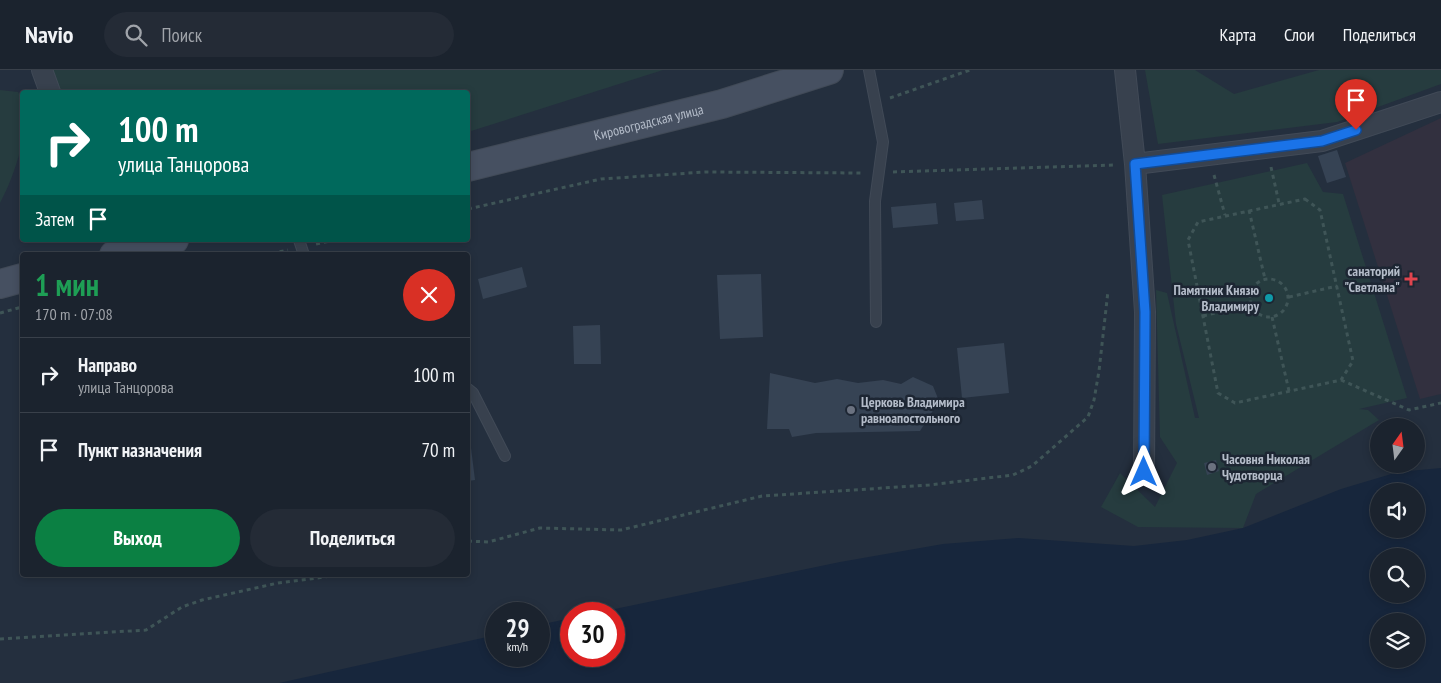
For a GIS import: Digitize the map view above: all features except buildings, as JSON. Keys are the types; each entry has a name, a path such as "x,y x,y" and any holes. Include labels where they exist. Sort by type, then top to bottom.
{"main road":[{"name":"Кировоградская улица","path":"470,167 722,104 829,70"},
{"path":"125,252 166,242"},
{"path":"0,284 20,279"}],"street":[{"path":"42,70 49,90"},
{"path":"1125,70 1135,164 1145,312 1144,472"},
{"path":"1135,164 1322,141 1441,102"}],"lane":[{"path":"869,70 883,142 876,201 876,322"},
{"path":"470,391 473,393 505,456"}],"path":[{"path":"875,103 970,70"},
{"path":"1266,149 1279,203"},
{"path":"1209,155 1225,216"},
{"path":"470,209 601,179 705,172 879,173 1135,164"},
{"path":"1341,380 1353,361 1320,210 1304,199 1198,222 1188,240 1218,393 1235,402 1341,380 1409,410 1441,403"},
{"path":"1248,210 1265,279"},
{"path":"1265,279 1282,283 1289,297 1284,309 1272,317 1258,315 1250,304 1251,289 1265,279"},
{"path":"1289,297 1337,286"},
{"path":"470,541 488,542 540,528 621,530 762,496 929,485 1013,475 1032,466 1088,416 1094,400 1099,371 1108,291"},
{"path":"1203,316 1250,304"},
{"path":"0,313 20,308"},
{"path":"1272,317 1289,391"},
{"path":"0,639 146,630 182,607 202,600 278,583 324,577"}],"shaded area":[{"name":"санаторий \"Светлана\"","path":"1441,118 1441,394 1420,399 1345,163"}],"green space":[{"path":"50,70 663,70 470,131 470,90 57,90"},
{"path":"1145,70 1195,70 1234,94 1319,70 1441,70 1441,84 1337,122 1158,144"},
{"path":"0,90 18,92 20,98 20,152 0,203"},
{"path":"1307,163 1323,192 1343,194 1407,398 1359,409 1368,410 1377,418 1370,418 1370,425 1256,494 1243,528 1138,527 1101,507 1120,473 1155,507 1177,463 1160,437 1156,290 1167,293 1195,418 1199,418 1176,324 1162,195"}],"water":[{"path":"1441,468 1441,683 279,683 485,637 485,667 550,667 550,623 560,620 560,667 625,667 625,607 840,562 943,544 1019,538 1134,546 1187,540 1243,528 1341,489 1395,473 1425,473 1425,469"}],"place":[{"name":"санаторий \"Светлана\"","path":"1411,279"},
{"name":"Памятник Князю Владимиру","path":"1269,298"},
{"name":"Церковь Владимира равноапостольного","path":"851,410"},
{"name":"Часовня Николая Чудотворца","path":"1212,467"}],"route":[{"path":"1144,472 1145,312 1135,164 1322,141 1356,130"}]}
